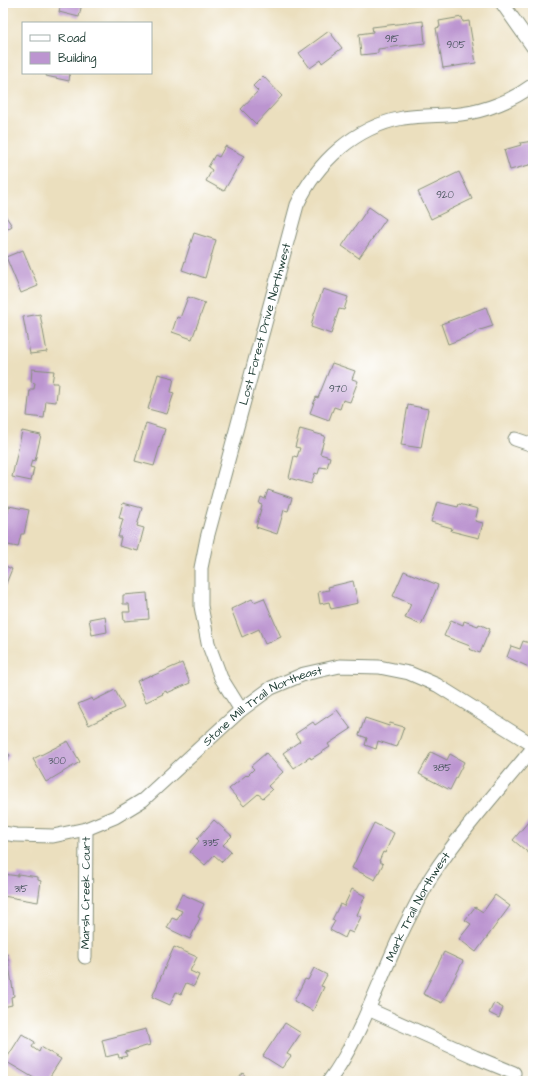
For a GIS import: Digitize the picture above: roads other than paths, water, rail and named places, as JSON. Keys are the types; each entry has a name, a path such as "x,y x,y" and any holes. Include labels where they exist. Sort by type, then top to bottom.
{"street":[{"path":"502,3 533,47"},
{"name":"Lost Forest Drive Northwest","path":"241,710 221,678 208,643 201,606 201,568 209,530 295,213 301,196 312,177 327,159 344,144 365,131 384,123 403,118 462,114 490,108 521,94 533,85"},
{"path":"515,439 533,445"},
{"name":"Stone Mill Trail Northeast","path":"3,833 16,835 53,836 86,829 115,817 142,800 241,710 271,688 304,674 340,666 379,667 408,673 437,685 533,745"},
{"name":"Mark Trail Northwest","path":"329,1081 338,1068 368,1009 407,921 431,878 456,842 533,748"},
{"name":"Marsh Creek Court","path":"84,957 86,829"},
{"path":"368,1009 514,1073"}]}
